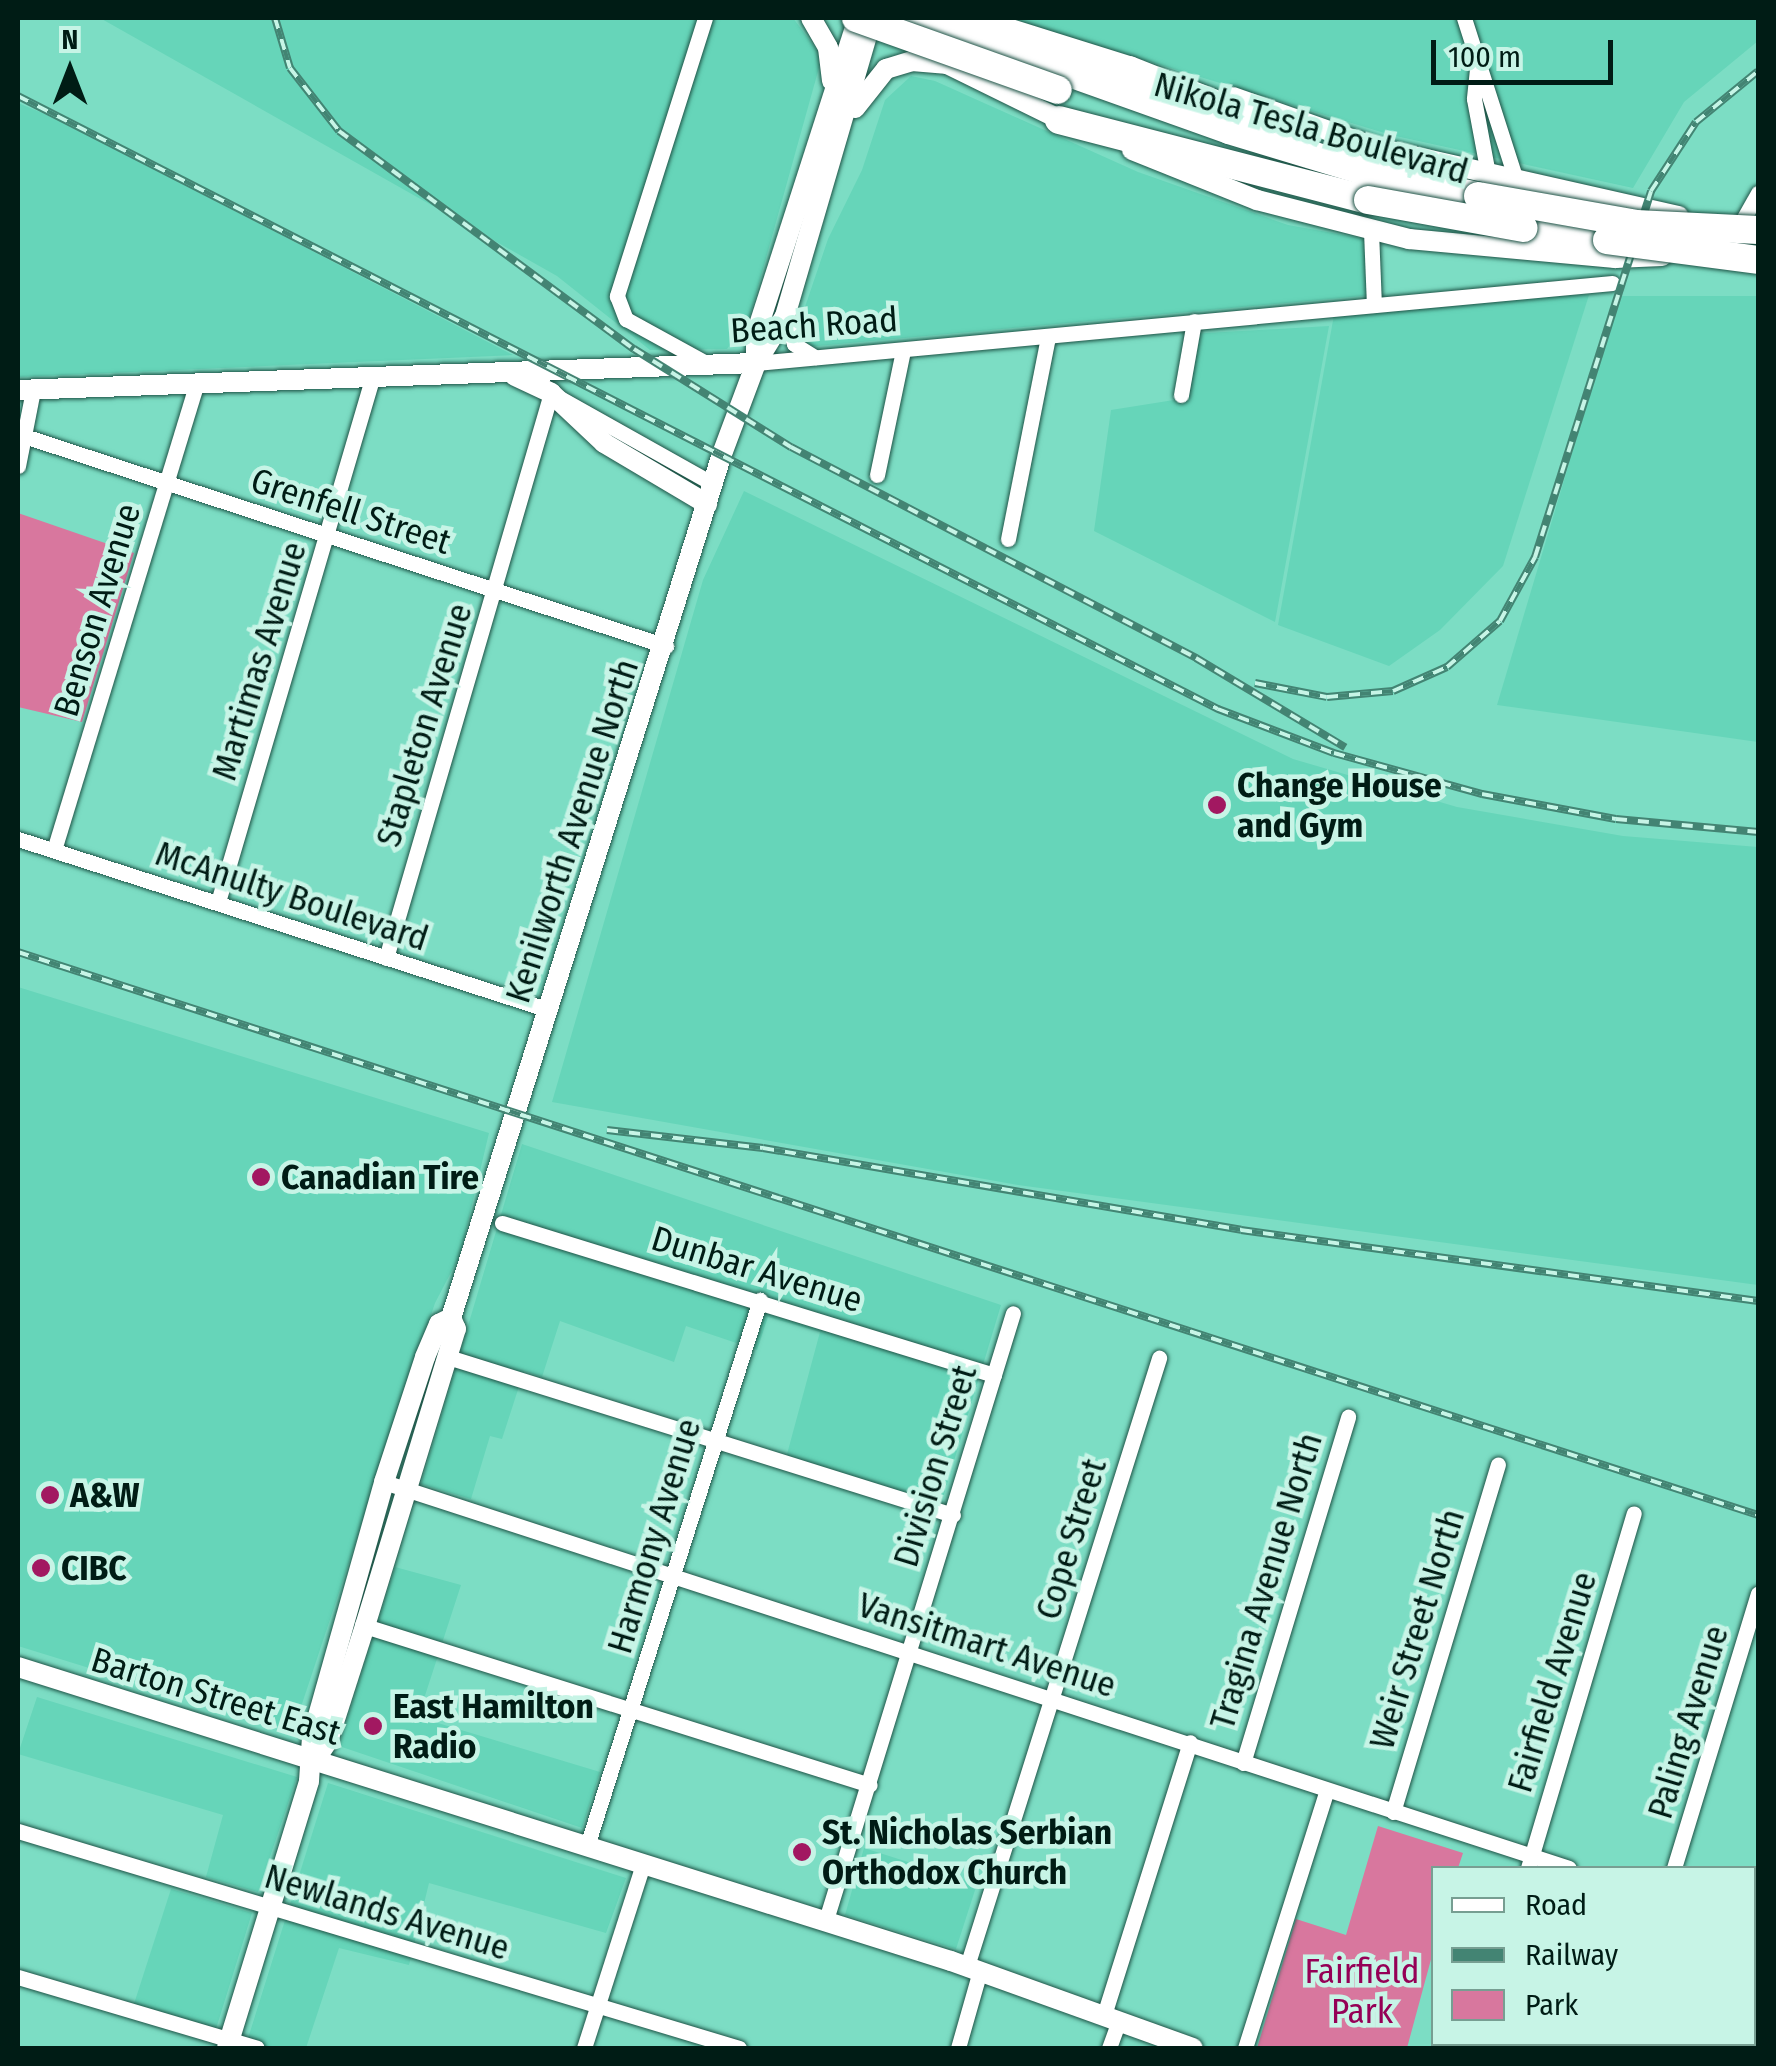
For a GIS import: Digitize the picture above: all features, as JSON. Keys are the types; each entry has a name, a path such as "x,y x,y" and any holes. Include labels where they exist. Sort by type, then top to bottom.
{"highway":[{"name":"Nikola Tesla Boulevard","path":"916,18 1061,82"},
{"path":"963,18 1111,64 1372,182"},
{"name":"Nikola Tesla Boulevard","path":"860,20 1372,182 1483,186 1587,215 1753,227"},
{"path":"1059,120 1372,182 1524,228 1758,260"},
{"path":"1606,240 1758,247"}],"main road":[{"path":"811,18 828,48 829,102"},
{"path":"963,18 1146,66 1483,186 1519,182 1753,227"},
{"path":"860,20 1059,120 1257,200 1370,231 1490,248 1628,258 1758,247"},
{"name":"Kenilworth Avenue North","path":"756,363 756,334 829,102 860,20"},
{"name":"Kenilworth Avenue North","path":"229,2044 314,1760 328,1742 366,1626 448,1357 456,1328 451,1318 666,646 710,494 756,363 785,316 843,127 860,20"},
{"path":"843,127 886,69 912,61 948,65"},
{"name":"Beach Road","path":"25,390 756,363"},
{"path":"509,374 551,393 604,443 710,494"},
{"name":"Kenilworth Avenue North","path":"314,1760 312,1737 384,1482 438,1324 451,1318"},
{"name":"Barton Street East","path":"18,1668 974,1969 1194,2048"}],"street":[{"path":"705,18 617,296 626,320 708,364"},
{"path":"1464,18 1477,69 1519,182 1512,218 1490,248"},
{"path":"1477,69 1474,99 1490,248"},
{"path":"1726,249 1753,227 1758,193"},
{"path":"1370,231 1374,305"},
{"name":"Beach Road","path":"756,363 1612,284"},
{"path":"785,316 794,344 819,359"},
{"path":"1181,395 1194,321"},
{"path":"1008,539 1048,337"},
{"path":"877,475 903,352"},
{"name":"Martimas Avenue","path":"218,902 372,379"},
{"name":"Benson Avenue","path":"54,850 196,386"},
{"path":"18,466 25,390"},
{"name":"Stapleton Avenue","path":"386,958 551,393"},
{"name":"Grenfell Street","path":"22,436 666,646"},
{"name":"McAnulty Boulevard","path":"18,839 549,1010"},
{"name":"Dunbar Avenue","path":"502,1223 994,1374"},
{"name":"Harmony Avenue","path":"587,1846 760,1300"},
{"name":"Division Street","path":"825,1924 1013,1313"},
{"path":"448,1357 952,1515"},
{"name":"Cope Street","path":"958,2048 974,1969 1052,1696 1159,1358"},
{"name":"Tragina Avenue North","path":"1243,1763 1348,1417"},
{"name":"Weir Street North","path":"1393,1812 1498,1464"},
{"name":"Vansitmart Avenue","path":"384,1482 672,1578 1052,1696 1530,1863"},
{"name":"Fairfield Avenue","path":"1530,1863 1634,1512"},
{"name":"Paling Avenue","path":"1675,1866 1758,1594"},
{"path":"366,1626 870,1785"},
{"name":"Tragina Avenue North","path":"1110,2048 1112,2017 1190,1742"},
{"path":"1245,2048 1326,1793"},
{"name":"Newlands Avenue","path":"18,1831 739,2048"},
{"path":"584,2048 643,1864"},
{"path":"18,1978 229,2044 257,2048"}],"shaded area":[{"path":"100,18 793,18 822,57 749,319 727,349 650,350 557,276"},
{"path":"1006,18 1758,18 1758,41 1684,102 1633,188 1391,135"},
{"path":"911,76 935,81 1138,172 1288,225 1377,241 1373,295 806,347 803,313 828,239 862,170 885,100"},
{"path":"18,103 57,119 513,355 18,377"},
{"path":"1589,295 1503,566 1440,630 1389,666 1278,625 1336,304"},
{"path":"1619,296 1758,296 1758,742 1497,705"},
{"path":"1329,326 1275,622 1094,531 1111,410 1174,400 1190,334"},
{"path":"744,491 1293,759 1457,807 1623,836 1758,847 1758,1285 1018,1185 552,1102 703,580"},
{"path":"18,987 489,1133 460,1255 435,1303 293,1731 18,1646"},
{"path":"522,1144 1001,1305 941,1504 786,1458 820,1332 768,1317 757,1350 686,1326 674,1362 560,1321 542,1377 524,1371 502,1439 490,1436 471,1499 421,1484"},
{"path":"395,1567 461,1585 418,1717 600,1772 582,1828 339,1746"},
{"path":"37,1697 297,1777 258,1892 206,1877 223,1815 18,1754"},
{"path":"328,1783 626,1878 606,1933 429,1883 409,1965 339,1948 306,2048 245,2048"},
{"path":"864,1848 977,1884 956,1949 845,1915"},
{"path":"171,1889 252,1913 215,2032 133,2007"}],"green space":[{"path":"18,513 134,553 82,722 18,707"},
{"name":"Fairfield Park","path":"1378,1826 1463,1853 1459,1866 1431,1866 1431,1959 1407,2048 1257,2048 1296,1919 1346,1935"}],"railway":[{"path":"275,18 290,68 339,131 634,349 791,447 1196,658 1345,747"},
{"path":"1255,683 1327,697 1393,691 1447,667 1500,621 1535,557 1651,191 1696,122 1758,71"},
{"path":"18,96 1218,709 1334,753 1482,794 1616,819 1758,832"},
{"path":"18,952 1758,1515"},
{"path":"607,1130 763,1148 1241,1230 1758,1301"}],"place":[{"name":"Change House and Gym","path":"1217,805"},
{"name":"Canadian Tire","path":"261,1177"},
{"name":"A&W","path":"50,1495"},
{"name":"CIBC","path":"41,1568"},
{"name":"East Hamilton Radio","path":"373,1726"},
{"name":"St. Nicholas Serbian Orthodox Church","path":"802,1852"}]}
